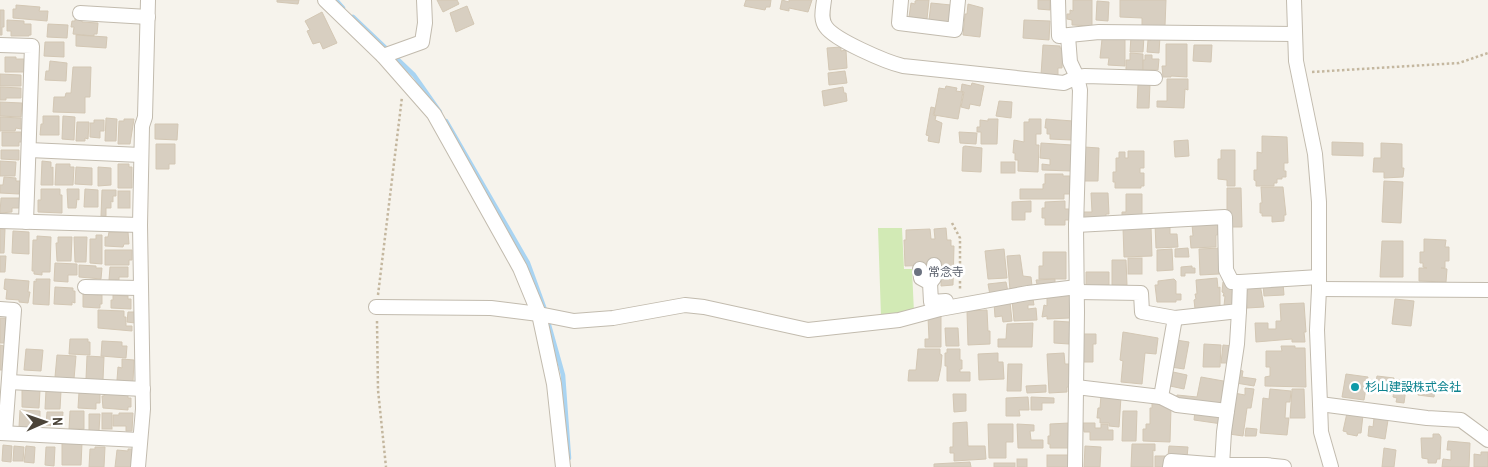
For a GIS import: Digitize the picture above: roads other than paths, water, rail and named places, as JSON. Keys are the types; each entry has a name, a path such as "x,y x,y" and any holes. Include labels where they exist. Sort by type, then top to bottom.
{"street":[{"path":"138,467 143,409 140,225 142,126 145,117 148,0"},
{"path":"325,0 382,56 434,114 520,268 539,314 554,384 563,467"},
{"path":"382,56 422,42 425,23 424,0"},
{"path":"824,0 823,21 829,31 894,64 927,70 1064,84 1077,77 1085,76 1155,78"},
{"path":"901,0 899,23 955,30 958,0"},
{"path":"1058,0 1059,36 1099,32 1294,34"},
{"path":"1294,0 1294,34 1298,73 1315,154 1319,202 1318,330 1321,432 1329,466"},
{"path":"80,13 148,18"},
{"path":"1068,36 1070,62 1077,77 1080,90 1076,225 1075,467"},
{"path":"0,45 32,46 26,222"},
{"path":"29,150 141,155"},
{"path":"1076,225 1225,218 1226,270 1232,282 1319,283 1488,290"},
{"path":"0,221 140,225"},
{"path":"927,267 921,278 930,283 931,302 961,302 1028,293 1077,290 1141,293 1142,312 1175,318 1239,311"},
{"path":"1222,466 1224,432 1237,344 1240,282"},
{"path":"85,287 140,288"},
{"path":"376,307 491,308 574,320 614,318 685,305 704,307 808,330 899,320 961,302"},
{"path":"0,309 14,310 3,433 139,440"},
{"path":"1161,396 1175,318"},
{"path":"9,382 143,389"},
{"path":"1076,387 1161,396 1177,405 1227,411"},
{"path":"1320,404 1427,418 1461,420 1488,440"},
{"path":"1170,467 1171,461 1222,466 1266,465 1284,467"}],"waterway":[{"path":"336,0 343,8"},
{"path":"353,17 414,75 440,112"},
{"path":"446,121 528,263 544,307 563,375 569,458"}],"place":[{"name":"常念寺","path":"918,272"},
{"name":"杉山建設株式会社","path":"1355,387"}]}
